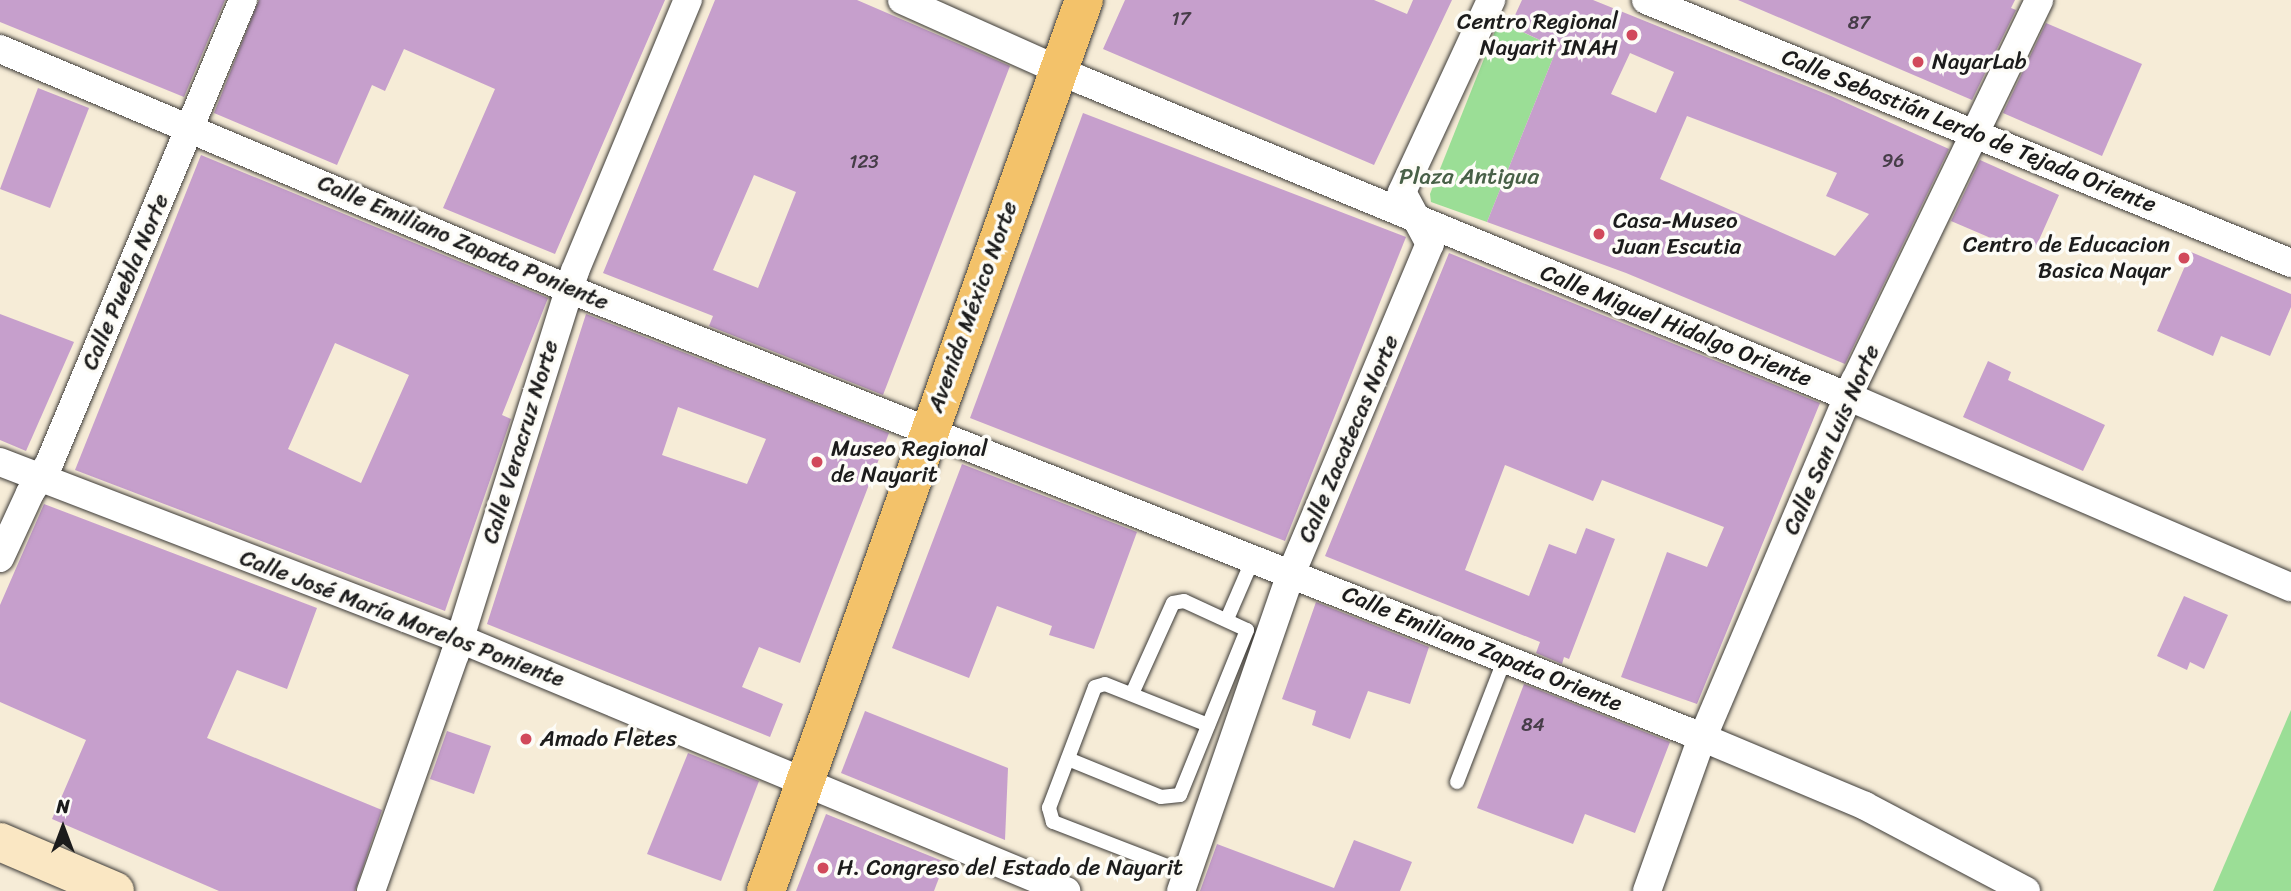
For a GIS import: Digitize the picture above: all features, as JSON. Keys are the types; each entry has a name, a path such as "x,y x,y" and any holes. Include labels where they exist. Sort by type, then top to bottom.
{"main road":[{"name":"Avenida México Norte","path":"766,891 803,779 1084,0"},
{"path":"0,842 115,891"}],"street":[{"name":"Calle Puebla Norte","path":"0,558 30,493 42,479 243,0"},
{"name":"Calle Veracruz Norte","path":"372,891 459,640 569,289 688,0"},
{"name":"Calle Miguel Hidalgo Oriente","path":"902,0 1058,70 1849,397 2291,587"},
{"path":"1423,223 1402,192 1492,0"},
{"name":"Calle Sebastián Lerdo de Tejada Oriente","path":"1646,0 2291,263"},
{"name":"Calle San Luis Norte","path":"1647,891 1703,738 1849,397 1978,134 2039,0"},
{"name":"Calle Emiliano Zapata Poniente","path":"0,49 190,126 569,289 928,431"},
{"name":"Calle Zacatecas Norte","path":"1184,882 1291,574 1430,244 1423,223"},
{"name":"Calle Emiliano Zapata Oriente","path":"928,431 1703,738 1865,806 2026,891"},
{"name":"Calle José María Morelos Poniente","path":"0,462 459,640 803,779 1066,891"}],"lane":[{"path":"1227,619 1253,559"},
{"path":"1068,759 1171,798 1180,795 1248,635 1242,625 1184,601 1173,603 1132,694"},
{"path":"1457,782 1505,658"},
{"path":"1184,882 1053,822 1049,808 1094,687 1105,684 1208,725"}],"green space":[{"name":"Plaza Antigua","path":"1499,21 1557,48 1487,222 1431,202 1430,194"},
{"path":"2291,710 2291,891 2213,891"}],"building":[{"path":"0,0 225,0 184,97 0,22"},
{"path":"259,0 665,0 555,254 443,208 495,89 404,49 385,91 372,85 337,165 214,113"},
{"path":"715,0 857,0 1010,66 883,395 709,326 713,316 603,273","holes":["754,175 796,192 758,288 713,270"]},
{"path":"1125,0 1374,0 1407,14 1413,0 1452,0 1374,165 1103,49"},
{"path":"1522,0 1593,0 1831,96 1949,149 1845,364 1626,273 1487,222 1557,48 1510,26","holes":["1630,53 1674,72 1656,113 1611,94","1687,116 1837,173 1826,196 1869,214 1835,256 1660,179"]},
{"path":"1738,0 2015,0 2011,8 2016,10 1972,100"},
{"path":"2046,23 2142,64 2102,156 2003,113"},
{"path":"38,88 89,108 50,208 0,189"},
{"path":"1083,113 1406,237 1285,541 970,418"},
{"path":"201,155 548,298 502,415 511,419 445,611 75,470","holes":["335,343 409,375 361,483 288,449"]},
{"path":"1980,160 2059,195 2035,249 2004,235 2000,242 1951,221"},
{"path":"2191,252 2291,294 2291,307 2270,356 2221,336 2213,356 2157,331"},
{"path":"1449,253 1820,403 1697,704 1621,677 1667,552 1707,567 1724,527 1602,480 1593,501 1505,465 1465,570 1529,596 1549,544 1576,554 1586,528 1615,539 1569,659 1564,657 1562,664 1536,653 1540,642 1325,556"},
{"path":"0,314 74,342 26,451 0,440"},
{"path":"586,314 889,433 800,663 759,647 742,687 783,704 770,737 487,624","holes":["678,407 766,439 747,484 662,455"]},
{"path":"1988,361 2011,372 2008,380 2105,425 2083,471 1963,417"},
{"path":"962,464 1137,532 1094,649 1049,635 1052,626 997,606 969,678 892,648"},
{"path":"44,504 317,608 287,689 237,670 207,738 382,810 355,891 219,891 52,819 86,740 0,702 0,605"},
{"path":"2184,596 2228,615 2204,669 2190,662 2187,670 2157,656"},
{"path":"1316,602 1429,647 1410,704 1368,691 1350,739 1312,725 1316,711 1282,699"},
{"path":"1524,684 1670,742 1635,833 1585,814 1573,844 1477,808"},
{"path":"865,711 1008,768 1005,840 841,773"},
{"path":"447,731 491,746 474,794 430,779"},
{"path":"688,753 759,781 721,881 647,854"},
{"path":"826,814 945,862 934,891 796,891"},
{"path":"1354,840 1412,862 1400,891 1200,891 1217,844 1334,888"}],"place":[{"name":"Centro Regional Nayarit INAH","path":"1632,35"},
{"name":"NayarLab","path":"1918,62"},
{"name":"Casa-Museo Juan Escutia","path":"1599,234"},
{"name":"Centro de Educacion Basica Nayar","path":"2184,258"},
{"name":"Museo Regional de Nayarit","path":"817,462"},
{"name":"Amado Fletes","path":"526,739"},
{"name":"H. Congreso del Estado de Nayarit","path":"823,868"}]}
